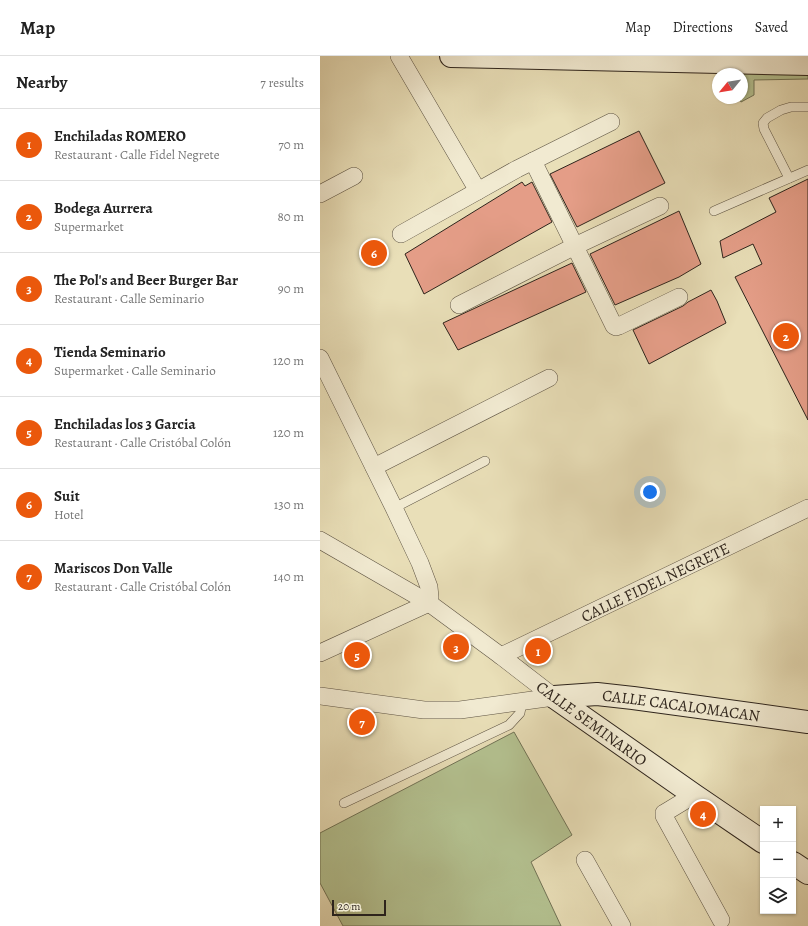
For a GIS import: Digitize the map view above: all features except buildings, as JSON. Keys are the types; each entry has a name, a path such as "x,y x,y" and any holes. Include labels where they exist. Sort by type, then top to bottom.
{"street":[{"path":"399,56 478,191"},
{"path":"451,56 683,58 808,64"},
{"path":"401,234 516,169 611,122"},
{"path":"533,161 614,326 619,326 679,297"},
{"path":"320,194 354,176"},
{"path":"459,305 575,246 660,206"},
{"path":"320,358 394,508 426,578 430,592 428,603 320,653"},
{"path":"374,467 549,378"},
{"name":"CALLE FIDEL NEGRETE","path":"501,656 808,508"},
{"name":"CALLE SEMINARIO","path":"320,540 428,603 554,696 760,840"},
{"name":"CALLE CACALOMACAN","path":"554,696 597,694 808,722"},
{"path":"320,696 424,710 460,710 522,702 554,696"},
{"path":"694,795 668,810 664,813 664,816 721,920"},
{"path":"585,860 622,926"},
{"path":"796,865 808,873"}],"lane":[{"path":"789,178 764,129 763,123 767,118 781,110 791,107 808,107"},
{"path":"714,211 808,170"},
{"path":"394,508 485,461"},
{"path":"344,803 509,725 520,713 522,702"}],"green space":[{"path":"748,71 808,75 808,79 754,80 754,95 748,98"},
{"path":"514,732 572,835 531,862 561,926 343,926 320,883 320,833"}],"place":[{"name":"Suit","path":"374,253"},
{"name":"Bodega Aurrera","path":"786,336"},
{"name":"The Pol's and Beer Burger Bar","path":"456,647"},
{"name":"Enchiladas ROMERO","path":"538,651"},
{"name":"Enchiladas los 3 Garcia","path":"357,655"},
{"name":"Mariscos Don Valle","path":"362,722"},
{"name":"Tienda Seminario","path":"703,814"}]}
